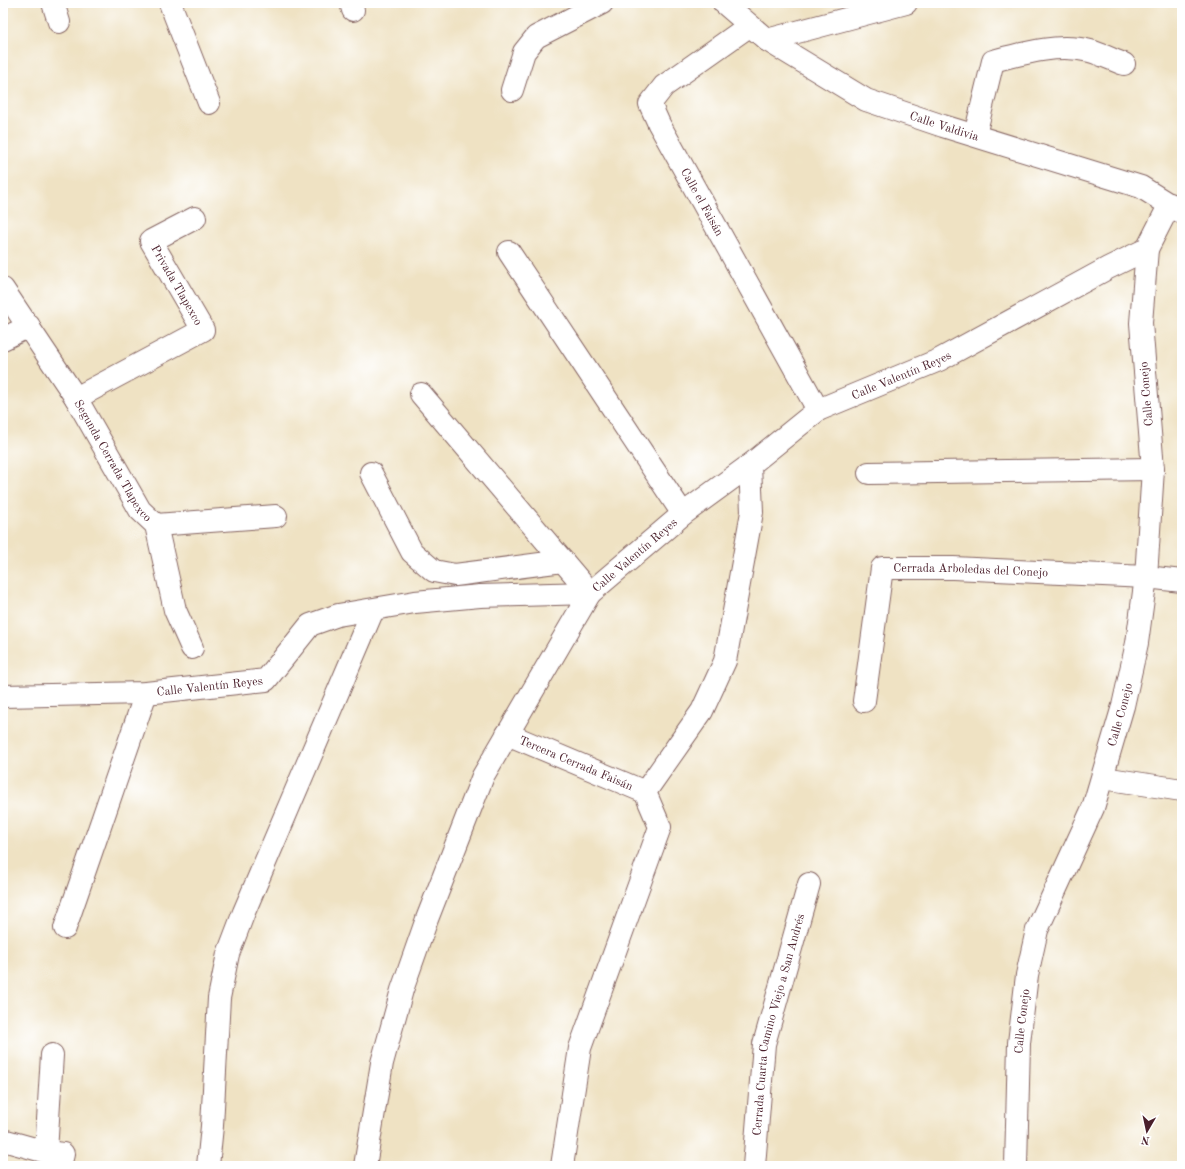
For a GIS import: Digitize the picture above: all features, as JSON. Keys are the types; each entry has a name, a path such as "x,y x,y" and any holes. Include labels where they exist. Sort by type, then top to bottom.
{"street":[{"path":"170,3 209,103"},
{"path":"512,90 524,52 536,37 602,3"},
{"name":"Calle Valdivia","path":"724,3 767,40 866,100 1141,187 1176,208"},
{"path":"767,40 899,4"},
{"name":"Calle el Faisán","path":"749,26 664,86 650,104 659,124 818,410"},
{"path":"975,135 993,61 1019,54 1063,47 1090,51 1124,64"},
{"path":"1147,249 1176,208"},
{"name":"Privada Tlapexco","path":"76,398 204,330 151,241 195,218"},
{"name":"Calle Valentín Reyes","path":"3,696 146,693 266,680 310,625 338,615 415,602 480,596 590,593 683,514 750,464 818,410 939,360 1108,268 1147,249"},
{"name":"Calle Conejo","path":"1016,1166 1019,1043 1027,975 1038,930 1093,808 1103,778 1123,706 1137,643 1146,577 1153,469 1140,323 1147,249"},
{"path":"509,252 683,514"},
{"path":"3,289 29,326 3,339"},
{"name":"Segunda Cerrada Tlapexco","path":"29,326 76,398 140,510 156,525 175,610 192,648"},
{"path":"366,1166 382,1063 402,990 430,912 483,776 590,593 421,394"},
{"path":"562,1166 580,1048 660,827 645,792 702,711 725,661 752,512 750,464"},
{"path":"869,473 1153,469"},
{"path":"371,473 412,552 434,571 455,575 562,561"},
{"path":"156,525 276,516"},
{"name":"Cerrada Arboledas del Conejo","path":"864,702 882,568 953,568 1146,577"},
{"path":"1146,577 1182,581"},
{"path":"208,1166 212,1126 218,998 228,954 244,912 373,610"},
{"path":"65,928 146,693"},
{"name":"Tercera Cerrada Faisán","path":"507,734 645,792"},
{"path":"1103,778 1182,790"},
{"name":"Cerrada Cuarta Camino Viejo a San Andrés","path":"754,1166 764,1044 809,884"},
{"path":"3,1140 53,1159 52,1055"}]}
